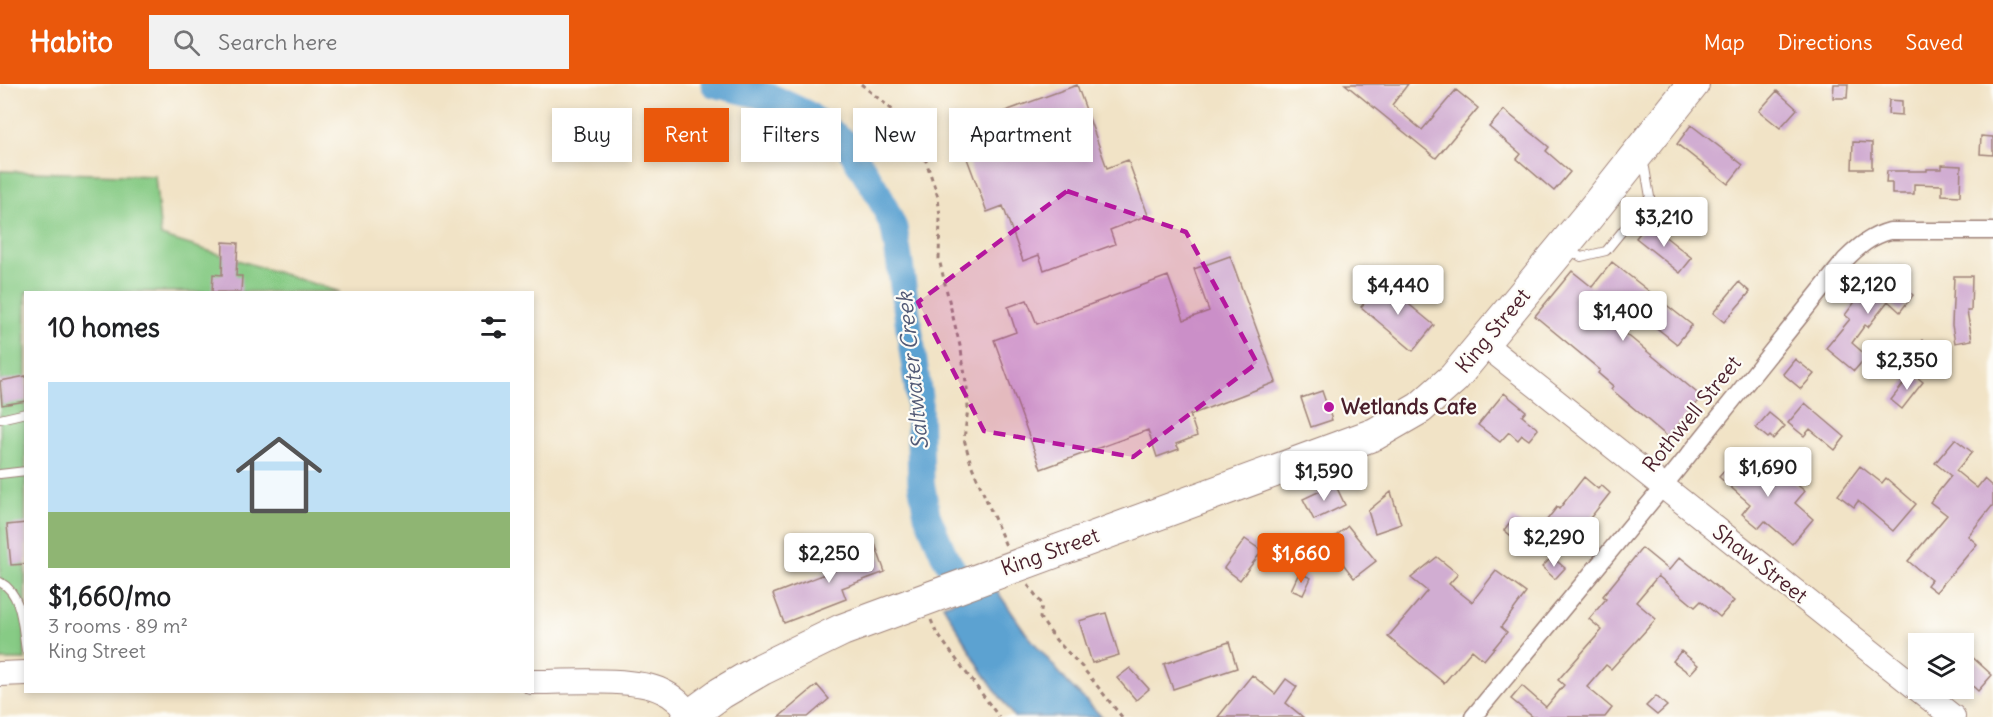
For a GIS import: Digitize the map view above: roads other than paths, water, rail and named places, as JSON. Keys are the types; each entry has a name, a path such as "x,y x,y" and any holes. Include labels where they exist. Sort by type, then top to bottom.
{"highway":[{"name":"King Street","path":"689,716 762,669 842,630 921,599 1375,434 1420,408 1454,378 1484,344 1693,84"}],"street":[{"name":"Rothwell Street","path":"1473,717 1663,487 1845,260 1864,243 1878,234 1890,231 1993,231"},
{"name":"Shaw Street","path":"1484,344 1953,717"},
{"path":"0,674 24,673"},
{"path":"534,682 640,684 673,696 689,716"}],"lane":[{"path":"0,419 24,413"},
{"path":"0,474 24,471"},
{"path":"0,582 9,586 19,605 24,637"}],"water":[{"path":"995,588 1026,633 1068,683 1102,717 1014,717 982,671 943,605"}],"waterway":[{"name":"Saltwater Creek","path":"714,84 773,98 807,114 847,144 879,195 894,228 900,265 919,397 921,482 927,515 945,557 973,602"}],"place":[{"name":"Wetlands Cafe","path":"1329,407"}]}
